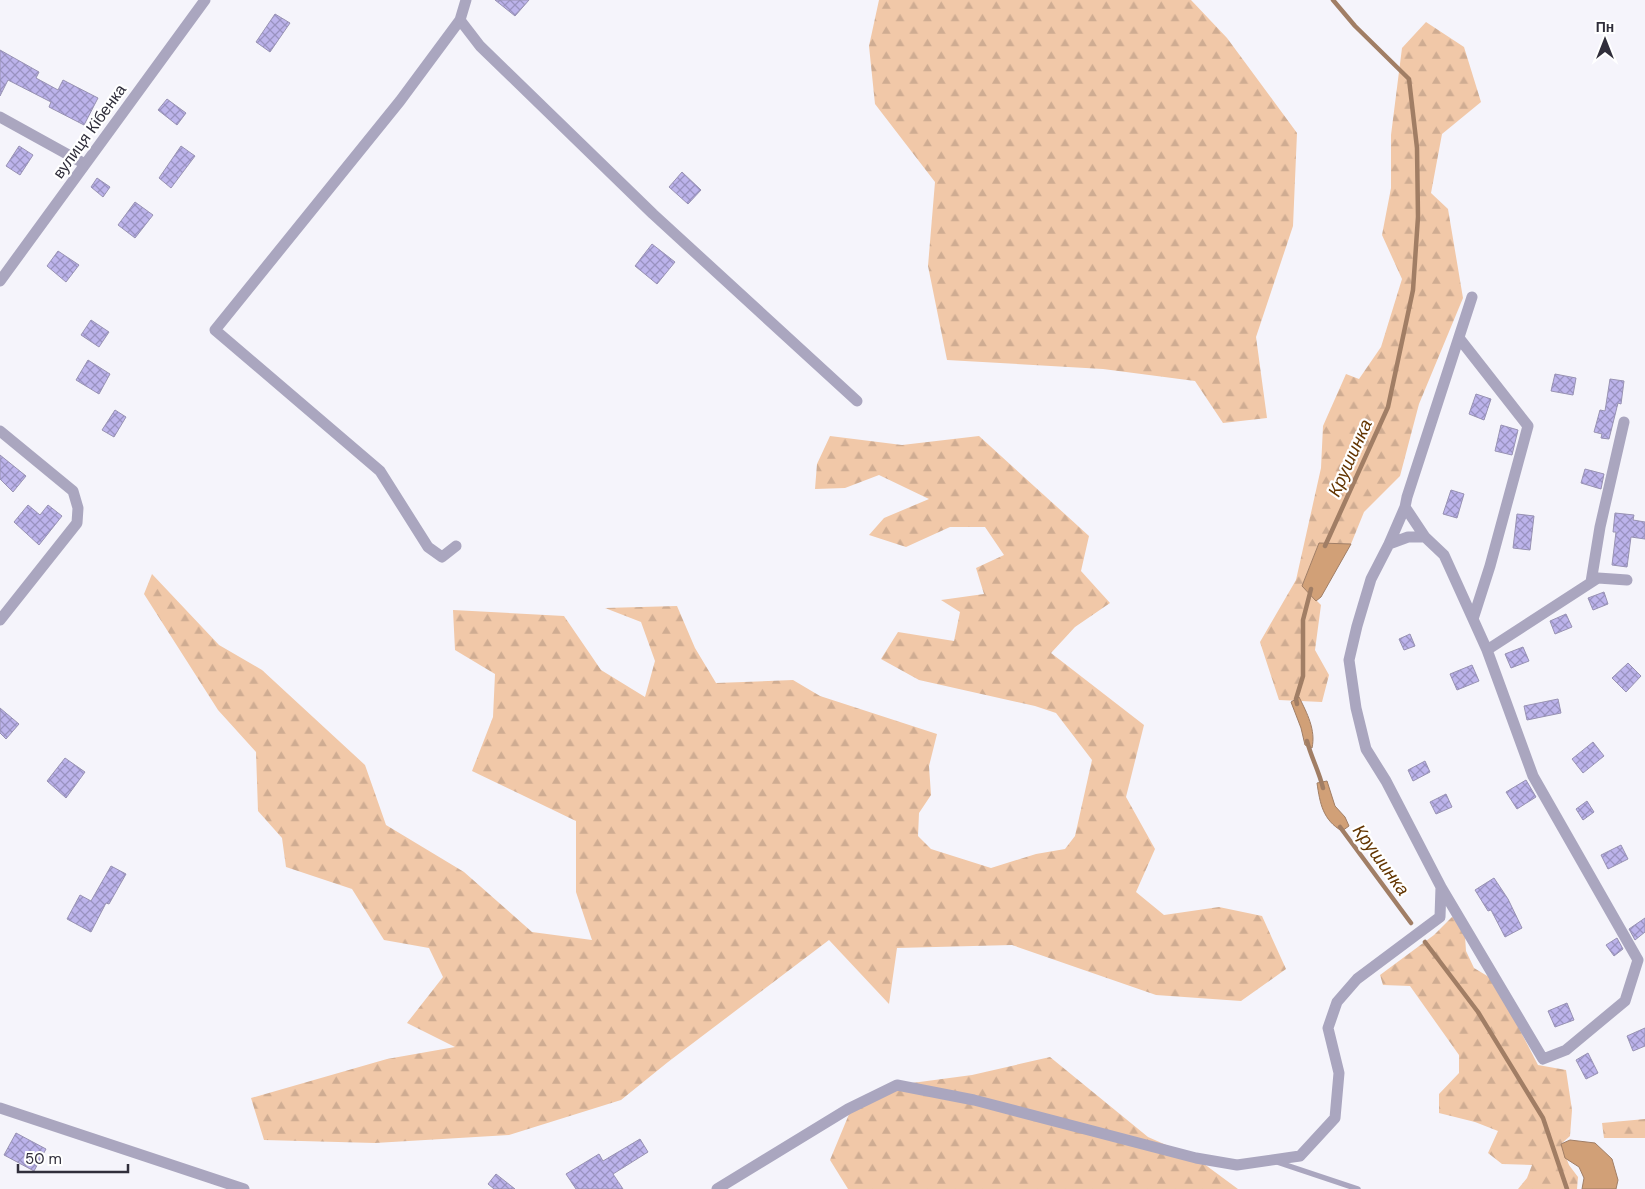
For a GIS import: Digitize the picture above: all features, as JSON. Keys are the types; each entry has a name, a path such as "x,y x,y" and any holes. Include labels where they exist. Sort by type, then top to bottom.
{"street":[{"name":"вулиця Кібенка","path":"0,281 205,0"},
{"path":"456,546 442,557 428,547 380,471 215,330 400,101 460,20 466,0"},
{"path":"460,20 480,46 653,214 856,401"},
{"path":"0,117 85,164"},
{"path":"1405,507 1425,537 1444,555 1487,650 1533,776 1638,960 1625,1001 1566,1050 1543,1059 1441,887 1386,780 1366,749 1356,708 1349,660 1371,580 1405,507 1472,297"},
{"path":"1459,338 1528,426 1490,566 1473,619"},
{"path":"1591,582 1600,527 1624,422"},
{"path":"0,431 73,491 78,508 77,523 0,620"},
{"path":"1388,544 1408,537 1425,537"},
{"path":"1487,650 1598,578 1627,580"},
{"path":"717,1189 848,1109 897,1085 974,1100 1196,1158 1237,1165 1300,1156 1335,1118 1339,1073 1328,1028 1337,1002 1357,979 1440,917 1441,887"},
{"path":"0,1108 244,1189"}],"lane":[{"path":"1270,1160 1358,1189"}],"green space":[{"path":"879,0 1191,0 1227,38 1297,133 1293,226 1256,337 1267,418 1223,423 1195,381 1103,369 947,360 928,266 935,182 875,104 869,46"},
{"path":"1426,22 1464,47 1481,102 1442,134 1431,193 1448,209 1463,298 1419,404 1400,476 1364,512 1351,544 1319,543 1302,586 1321,605 1315,650 1329,675 1322,702 1279,700 1260,642 1296,580 1321,468 1323,426 1346,374 1359,379 1381,347 1402,279 1382,235 1391,188 1391,135 1402,48"},
{"path":"830,436 902,445 979,436 1089,536 1081,571 1110,603 1075,627 1051,653 1144,725 1126,797 1155,849 1136,892 1164,915 1219,907 1262,916 1286,969 1241,1001 1156,995 1012,945 897,948 889,1004 829,940 621,1100 509,1135 375,1143 264,1140 251,1098 387,1059 455,1047 407,1023 443,977 429,948 384,940 352,889 286,867 282,838 258,811 256,752 218,710 144,594 152,574 219,645 262,670 365,765 386,825 464,872 532,932 592,940 576,892 576,821 472,771 493,717 495,674 455,650 453,610 564,616 601,670 645,697 655,661 641,622 605,608 677,606 695,648 716,683 793,680 820,696 937,734 929,766 931,795 919,813 918,836 931,849 991,868 1036,854 1065,849 1075,836 1092,760 1056,713 1035,706 919,680 881,659 898,632 954,641 960,612 941,600 984,594 976,568 1004,555 985,527 950,527 906,547 869,535 884,518 929,499 879,475 845,488 815,489 817,464"},
{"path":"1452,917 1464,921 1466,951 1474,968 1494,980 1538,1065 1566,1070 1572,1110 1570,1136 1561,1144 1569,1165 1578,1177 1577,1189 1518,1189 1527,1178 1532,1165 1502,1164 1488,1153 1498,1131 1475,1122 1439,1113 1439,1094 1459,1073 1459,1055 1410,986 1383,985 1380,975 1434,935"},
{"path":"1050,1057 1148,1137 1196,1158 1238,1189 848,1189 830,1160 852,1107 897,1085 972,1075"},
{"path":"1645,1119 1645,1138 1604,1138 1602,1123"}],"shaded area":[{"path":"1319,543 1351,544 1321,597 1316,601 1302,586"},
{"path":"1299,697 1312,728 1312,748 1305,745 1291,702"},
{"path":"1327,781 1335,806 1345,817 1349,826 1342,831 1330,822 1321,805 1317,783"},
{"path":"1570,1140 1595,1143 1612,1159 1618,1180 1616,1189 1582,1189 1584,1178 1579,1167 1565,1158 1561,1144"}],"building":[{"path":"495,0 529,0 515,16"},
{"path":"275,14 290,23 270,52 256,42"},
{"path":"0,50 39,72 36,78 58,90 63,80 98,98 84,125 49,107 51,102 8,80 0,96"},
{"path":"167,99 186,113 177,125 158,110"},
{"path":"19,146 33,155 20,175 6,166"},
{"path":"181,146 195,156 171,188 159,178"},
{"path":"682,172 701,190 688,204 669,187"},
{"path":"97,178 110,187 103,197 91,187"},
{"path":"135,202 153,215 135,238 118,225"},
{"path":"652,244 675,262 657,284 635,266"},
{"path":"58,251 79,265 66,282 47,266"},
{"path":"91,320 109,332 99,347 81,335"},
{"path":"88,360 110,374 99,394 76,380"},
{"path":"1555,374 1576,378 1573,395 1551,391"},
{"path":"1610,379 1624,381 1621,404 1618,403 1609,439 1601,438 1602,434 1594,432 1600,410 1605,411"},
{"path":"1476,394 1491,399 1484,420 1469,414"},
{"path":"115,410 126,417 114,437 102,430"},
{"path":"1501,425 1518,430 1512,455 1495,451"},
{"path":"0,455 26,476 13,492 0,479"},
{"path":"1585,469 1604,474 1601,489 1581,483"},
{"path":"1451,490 1464,494 1457,518 1443,514"},
{"path":"28,505 40,515 48,505 62,516 39,545 14,522"},
{"path":"1615,513 1634,515 1633,520 1645,522 1645,539 1631,537 1627,567 1612,565 1616,532 1613,532"},
{"path":"1517,514 1534,516 1530,550 1513,548"},
{"path":"1604,592 1608,604 1593,610 1588,598"},
{"path":"1566,614 1572,627 1555,634 1550,621"},
{"path":"1410,634 1415,646 1404,650 1399,639"},
{"path":"1523,647 1529,661 1511,668 1505,654"},
{"path":"1628,663 1641,676 1626,692 1612,678"},
{"path":"1472,665 1479,681 1457,690 1450,674"},
{"path":"1558,699 1561,713 1527,720 1524,706"},
{"path":"0,708 19,724 6,739 0,733"},
{"path":"1593,742 1604,756 1583,773 1572,759"},
{"path":"65,758 85,772 66,798 47,781"},
{"path":"1425,761 1430,772 1413,781 1408,770"},
{"path":"1526,780 1536,797 1517,809 1506,792"},
{"path":"1446,794 1452,807 1436,814 1430,802"},
{"path":"1587,801 1594,812 1583,820 1576,809"},
{"path":"1621,845 1628,859 1608,869 1601,855"},
{"path":"111,866 126,874 109,904 106,903 91,932 67,919 80,895 91,901"},
{"path":"1494,878 1508,899 1522,928 1505,937 1491,910 1488,911 1475,890"},
{"path":"1645,918 1645,932 1635,940 1629,929"},
{"path":"1617,938 1623,949 1614,956 1606,945"},
{"path":"1567,1003 1574,1020 1555,1027 1548,1011"},
{"path":"1645,1028 1645,1046 1633,1051 1627,1036"},
{"path":"1588,1053 1598,1073 1586,1079 1576,1060"},
{"path":"16,1133 46,1149 34,1171 4,1155"},
{"path":"640,1139 648,1152 613,1174 623,1189 576,1189 566,1174 599,1154 603,1161"},
{"path":"496,1174 515,1189 494,1189 488,1184"}],"waterway":[{"name":"Крушинка","path":"1325,546 1388,407 1413,290 1418,217 1417,148 1409,79 1355,26 1333,0"},
{"name":"Крушинка","path":"1297,704 1296,699 1303,676 1303,620 1311,589"},
{"name":"Крушинка","path":"1307,741 1323,788"},
{"name":"Крушинка","path":"1340,827 1411,923"},
{"name":"Крушинка","path":"1425,942 1478,1012 1543,1118 1567,1189"}]}
